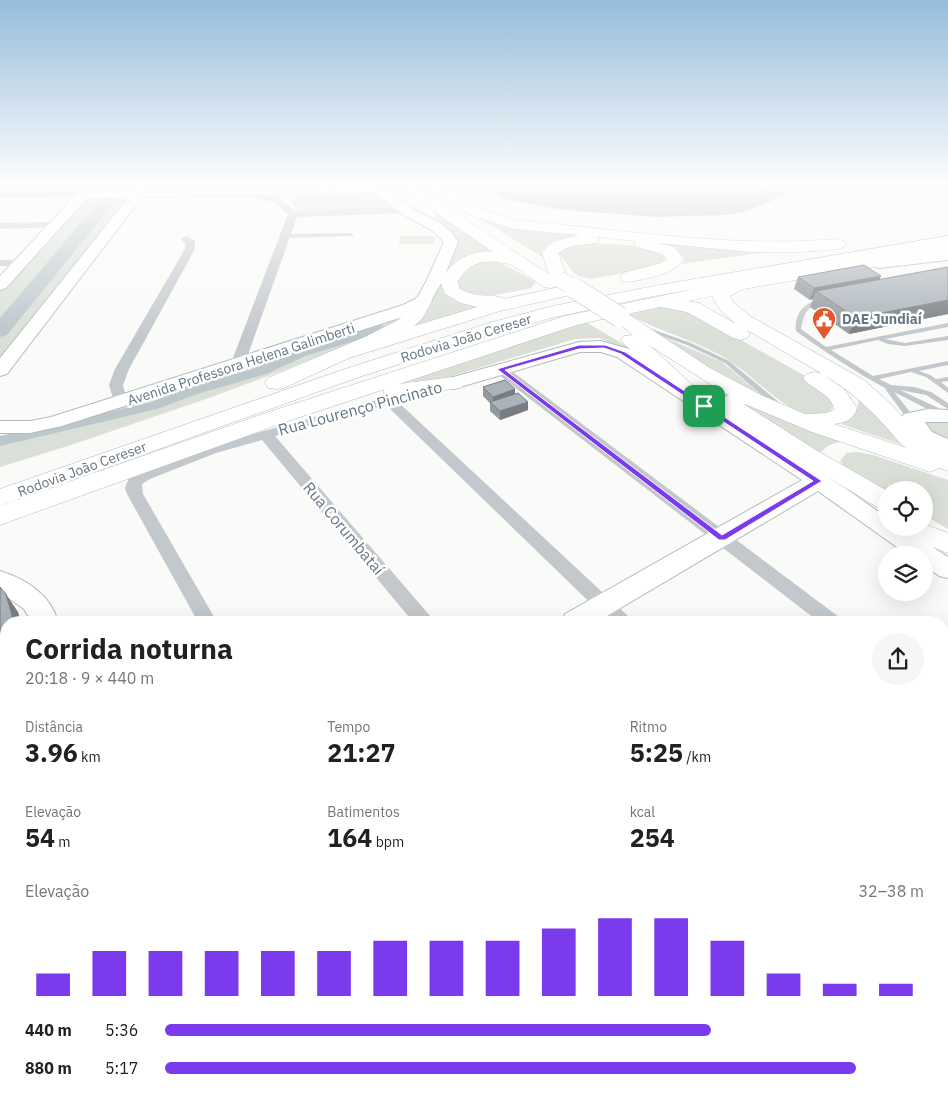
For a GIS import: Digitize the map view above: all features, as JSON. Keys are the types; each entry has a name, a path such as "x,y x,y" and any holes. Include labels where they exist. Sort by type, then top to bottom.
{"main road":[{"path":"484,235 517,261 625,321 728,387 796,417 948,470"},
{"path":"490,235 554,281"},
{"path":"629,235 750,247 802,247 836,244"},
{"path":"628,277 836,244 906,235"},
{"name":"Rodovia João Cereser","path":"0,481 249,395 467,324 558,299 624,285 917,235"},
{"path":"339,355 531,298 667,267 674,262 674,258 668,250 654,246 588,240 565,242 550,252 554,281"},
{"name":"Rodovia João Cereser","path":"0,498 352,373 506,324 563,309 654,291 948,241"},
{"path":"948,249 743,284 730,287 721,295 723,302 729,309 743,320 856,385 884,410 910,440 948,463"},
{"path":"517,261 492,256 466,261 455,268 449,281 451,290 463,299 480,302 531,298"},
{"path":"0,516 336,398 572,320 625,321 743,284"},
{"path":"249,395 405,324 416,314 423,302"},
{"path":"625,321 656,302 680,304 707,314 829,387 845,402 846,409 844,414 834,419 796,417"},
{"path":"625,321 704,406"},
{"path":"625,321 731,406 828,480 878,513"},
{"path":"336,398 453,383"},
{"path":"828,480 838,450 844,446 854,444 892,451"},
{"path":"828,480 878,498"},
{"path":"933,528 948,537"},
{"path":"929,536 948,543"}],"street":[{"path":"0,285 45,235"},
{"path":"0,370 105,235"},
{"path":"423,302 451,242 447,235"},
{"path":"238,363 286,236"},
{"path":"120,402 116,385 122,369 190,249 191,244 186,239"},
{"path":"847,266 948,255"},
{"path":"0,263 20,263"},
{"name":"Avenida Professora Helena Galimberti","path":"4,428 42,425 120,402 391,316 423,302"},
{"name":"Rua Lourenço Pincinato","path":"204,616 135,494 133,488 135,482 144,475 211,450 265,434 579,347 605,346 623,353 704,406 828,480 866,514 948,569"},
{"path":"500,369 824,616"},
{"path":"389,401 613,614 722,538 828,480"},
{"path":"948,413 911,418 925,436 948,448"},
{"name":"Rua Corumbataí","path":"265,434 419,616"},
{"path":"0,581 20,589 33,602 41,616"}],"lane":[{"path":"286,236 338,235"},
{"path":"825,299 811,302 804,307 798,330 824,349 886,387 948,413"},
{"path":"824,349 948,325"},
{"path":"880,339 888,343 901,345 948,338"},
{"path":"872,378 948,363"},
{"path":"914,371 922,373 948,391"},
{"path":"935,382 948,379"},
{"path":"886,387 923,390 940,399 948,413"},
{"path":"886,387 911,418"}],"shaded area":[{"path":"50,235 104,235 0,372 0,291"},
{"path":"455,235 473,235 499,252 479,254 462,259 455,263 445,277 442,288 456,301 480,308 406,328 455,246"},
{"path":"507,235 632,235 773,251 681,264 685,260 681,254 671,247 661,244 585,237 562,239 553,242 543,251 546,259"},
{"path":"400,236 435,236 434,244 399,244"},
{"path":"577,244 630,245 650,249 665,258 665,262 658,267 589,279 576,275 558,253"},
{"path":"492,258 536,282 531,288 494,295 467,293 456,290 457,272"},
{"path":"666,306 691,312 816,382 834,405 830,411 822,413 801,413 777,398 740,368 720,355 619,309"},
{"path":"407,314 397,325 279,372 71,445 0,467 0,436 29,434 72,423"},
{"path":"584,321 640,354 599,338 575,339 442,379 377,384"},
{"path":"656,334 722,362 764,397 721,375"},
{"path":"856,387 926,453 841,424 852,416 857,409"},
{"path":"714,388 777,417 847,441 831,445 824,449 819,456"},
{"path":"930,420 948,422 948,445 933,439 924,425"},
{"path":"857,452 873,455 948,480 948,529 933,520 933,481 878,481 878,489 848,471 840,461 847,453"}],"building":[{"path":"864,265 881,276 814,288 798,277"},
{"path":"948,267 948,300 856,318 816,291"},
{"path":"505,380 515,389 493,397 483,387"},
{"path":"518,393 528,402 500,411 490,402"},
{"path":"0,587 6,594 12,616 0,616"}],"waterway":[{"path":"0,331 80,235"},
{"path":"0,441 152,406 192,391 261,371 300,353 380,329"}],"place":[{"name":"DAE Jundiaí","path":"824,340"}],"route":[{"path":"605,346 623,353 704,406 818,481 722,538 500,369 579,347 605,346"}]}
